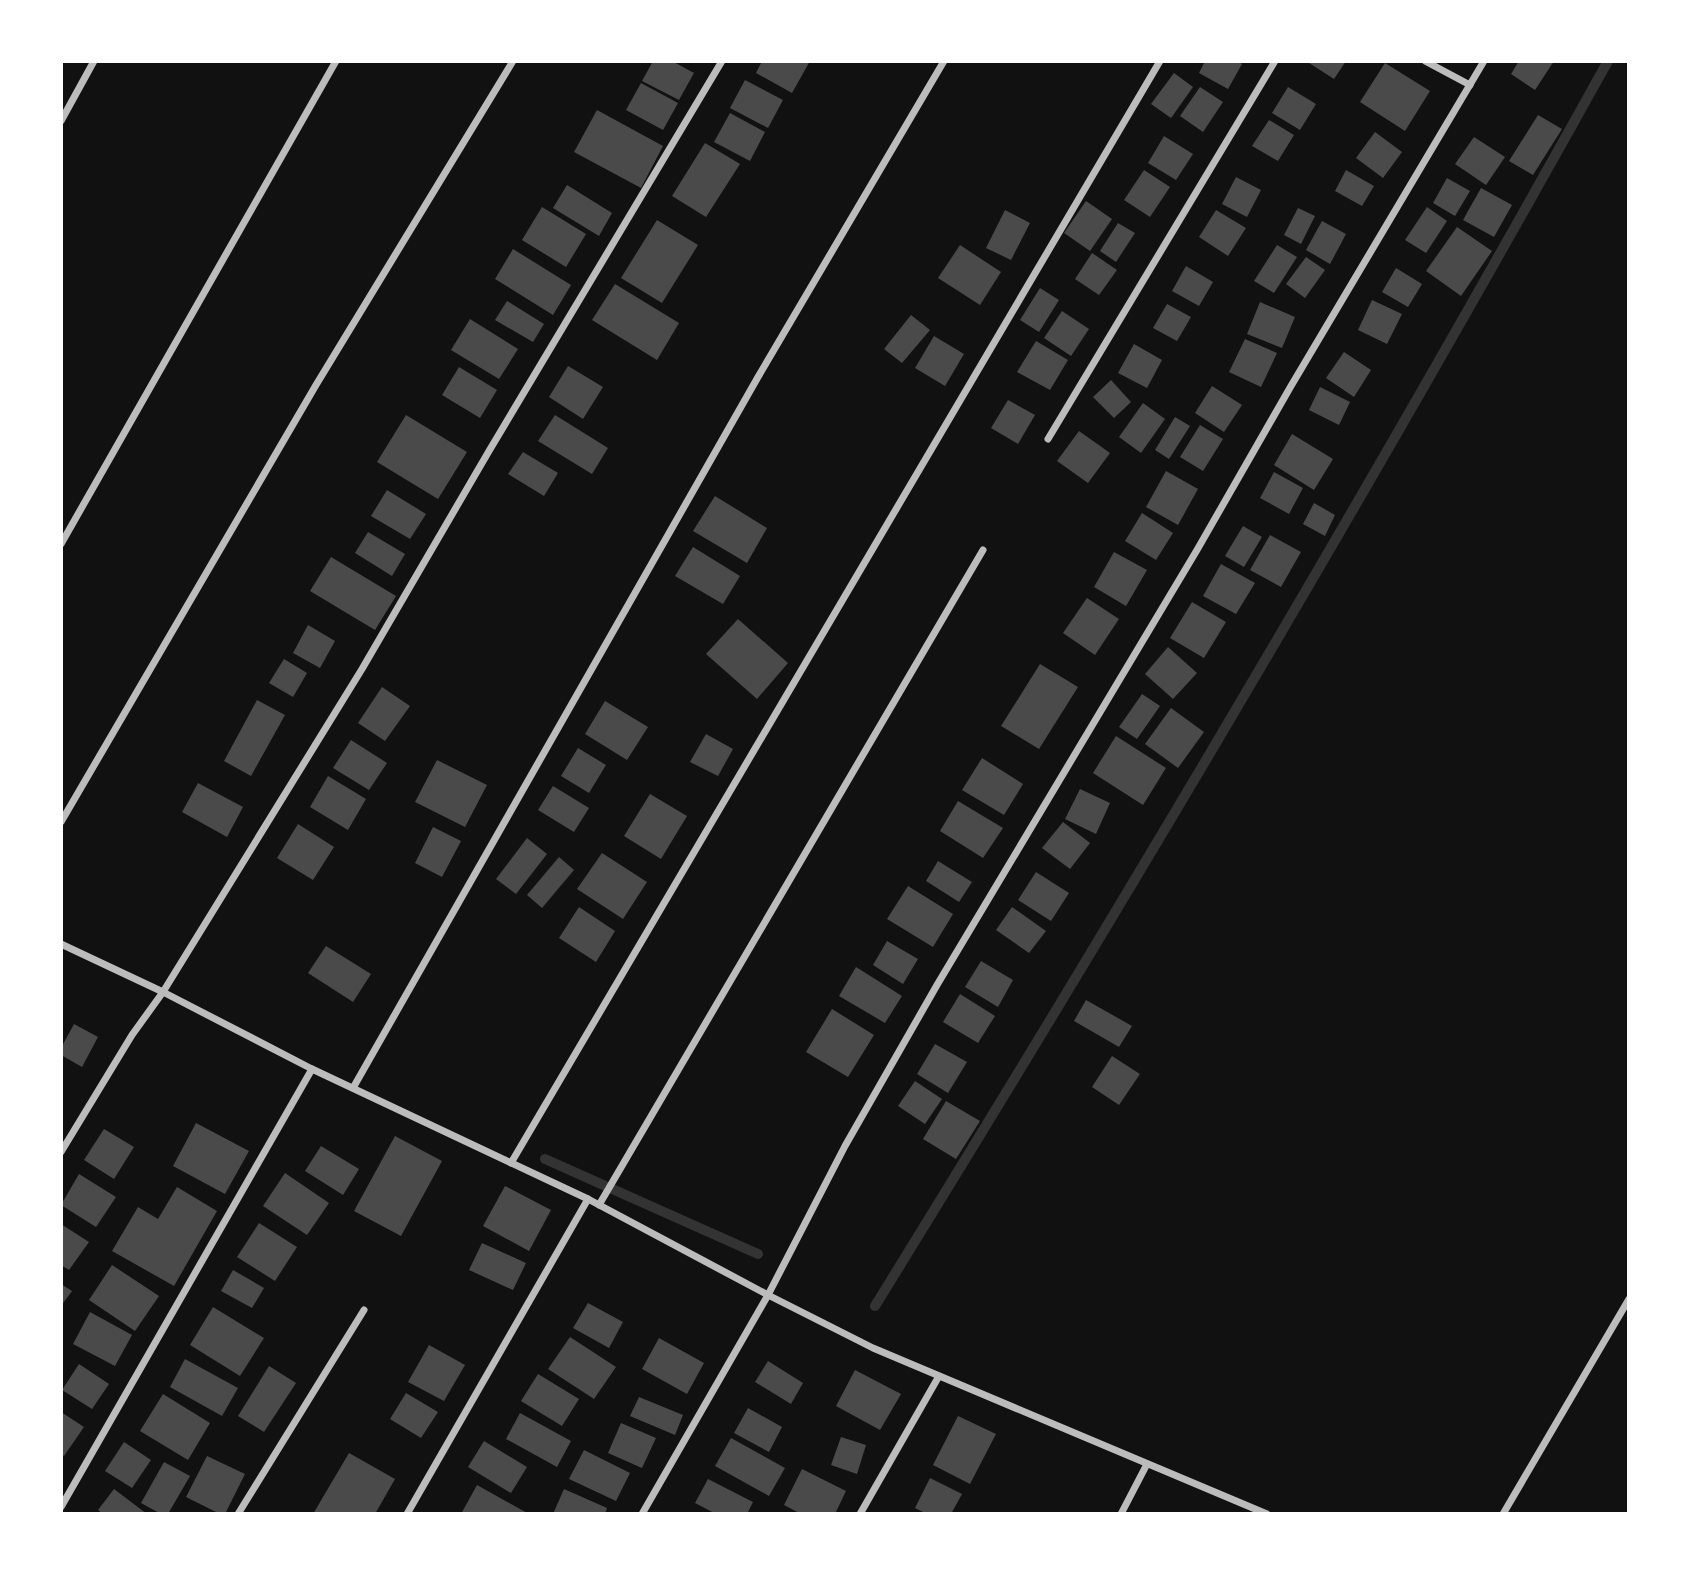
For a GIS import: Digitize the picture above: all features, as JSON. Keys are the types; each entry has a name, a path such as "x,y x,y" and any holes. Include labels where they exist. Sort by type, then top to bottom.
{"street":[{"path":"61,121 93,61"},
{"path":"61,544 336,61"},
{"path":"61,822 316,384 513,61"},
{"path":"61,1152 362,669 722,61"},
{"path":"353,1088 758,377 944,61"},
{"path":"510,1163 1160,61"},
{"path":"1048,439 1275,61"},
{"path":"1425,61 1470,85"},
{"path":"642,1514 768,1295 845,1146 937,985 1484,61"},
{"path":"599,1205 983,551"},
{"path":"61,944 163,992 312,1069 588,1199 873,1348 1267,1514"},
{"path":"61,1507 312,1069"},
{"path":"407,1514 588,1199"},
{"path":"1503,1514 1629,1299"},
{"path":"238,1514 364,1310"},
{"path":"860,1514 939,1376"},
{"path":"1121,1514 1147,1464"}],"building":[{"path":"653,61 672,61 694,73 679,100 642,81"},
{"path":"762,61 810,61 792,93 756,73"},
{"path":"1205,61 1237,61 1242,64 1228,89 1199,73"},
{"path":"1306,61 1346,61 1334,79"},
{"path":"1519,61 1554,61 1535,90 1511,74"},
{"path":"1385,63 1430,91 1405,131 1360,102"},
{"path":"1174,73 1193,87 1171,118 1151,104"},
{"path":"745,80 783,100 768,128 730,108"},
{"path":"641,83 678,103 663,130 626,110"},
{"path":"1200,87 1223,102 1203,132 1180,116"},
{"path":"1288,87 1316,104 1300,130 1272,113"},
{"path":"597,110 663,146 641,188 574,152"},
{"path":"730,113 765,132 750,161 714,142"},
{"path":"1538,115 1562,129 1533,175 1509,161"},
{"path":"1269,120 1294,135 1278,161 1252,146"},
{"path":"1375,132 1402,152 1383,178 1356,158"},
{"path":"1164,136 1193,154 1176,180 1148,163"},
{"path":"1474,137 1505,157 1486,185 1455,164"},
{"path":"705,143 740,164 706,217 672,196"},
{"path":"1144,170 1170,187 1150,217 1124,200"},
{"path":"1346,170 1374,186 1362,206 1335,191"},
{"path":"1236,177 1261,190 1247,217 1222,204"},
{"path":"1447,178 1470,191 1455,216 1433,203"},
{"path":"567,185 612,213 599,236 553,208"},
{"path":"1481,188 1512,205 1494,237 1463,220"},
{"path":"1086,201 1112,219 1090,251 1064,233"},
{"path":"542,207 586,234 566,267 522,240"},
{"path":"1427,207 1447,221 1426,253 1405,240"},
{"path":"1298,208 1315,216 1301,244 1284,235"},
{"path":"1005,210 1030,223 1011,260 986,248"},
{"path":"1216,210 1246,228 1228,256 1199,237"},
{"path":"657,220 698,245 662,303 621,278"},
{"path":"1322,221 1346,234 1330,264 1306,250"},
{"path":"1118,223 1135,233 1116,262 1100,251"},
{"path":"1457,227 1492,251 1461,296 1426,271"},
{"path":"960,245 1001,272 980,305 938,278"},
{"path":"1277,245 1297,257 1274,293 1254,281"},
{"path":"513,249 571,285 553,315 495,279"},
{"path":"1092,253 1117,270 1099,295 1075,279"},
{"path":"1306,257 1325,270 1305,298 1286,284"},
{"path":"1186,266 1213,282 1199,306 1172,291"},
{"path":"1396,268 1422,284 1408,307 1382,292"},
{"path":"615,284 679,323 657,360 592,320"},
{"path":"1040,288 1059,300 1039,332 1020,320"},
{"path":"1372,300 1402,314 1387,344 1358,330"},
{"path":"507,301 544,324 533,342 495,320"},
{"path":"1260,302 1295,317 1282,348 1247,334"},
{"path":"1167,304 1191,317 1177,341 1153,328"},
{"path":"1062,311 1089,329 1071,356 1044,338"},
{"path":"911,315 930,330 902,363 884,349"},
{"path":"470,319 518,349 499,379 451,350"},
{"path":"934,336 964,354 945,386 915,368"},
{"path":"1245,339 1277,353 1261,387 1229,372"},
{"path":"1036,341 1068,360 1050,390 1017,372"},
{"path":"1134,344 1162,360 1147,388 1118,373"},
{"path":"1344,352 1371,370 1354,397 1326,378"},
{"path":"568,366 603,387 583,419 549,397"},
{"path":"459,367 497,390 480,418 442,395"},
{"path":"1111,380 1131,402 1114,418 1093,397"},
{"path":"1212,386 1242,405 1224,432 1195,413"},
{"path":"1320,387 1350,402 1339,425 1309,410"},
{"path":"1008,400 1035,415 1018,444 991,428"},
{"path":"1143,403 1165,419 1141,453 1119,437"},
{"path":"406,415 467,452 438,499 377,462"},
{"path":"555,415 608,448 592,474 538,441"},
{"path":"1175,417 1190,426 1169,459 1155,450"},
{"path":"1200,425 1223,439 1203,471 1180,457"},
{"path":"1079,431 1110,453 1088,483 1057,461"},
{"path":"1292,434 1333,459 1314,490 1274,465"},
{"path":"523,452 558,473 544,496 508,474"},
{"path":"1166,471 1198,489 1178,525 1146,507"},
{"path":"1274,472 1303,488 1289,514 1260,498"},
{"path":"387,490 426,514 410,539 371,516"},
{"path":"715,496 767,528 747,563 693,531"},
{"path":"1314,503 1335,515 1325,536 1303,524"},
{"path":"1142,513 1173,533 1156,560 1125,541"},
{"path":"1243,526 1262,537 1244,567 1225,556"},
{"path":"368,532 405,554 392,576 355,553"},
{"path":"1270,535 1301,552 1281,587 1250,570"},
{"path":"693,547 740,576 723,604 675,576"},
{"path":"1114,552 1147,570 1126,606 1094,587"},
{"path":"331,557 396,596 375,630 310,591"},
{"path":"1221,564 1255,583 1236,614 1203,596"},
{"path":"1087,598 1119,619 1095,655 1063,633"},
{"path":"1192,602 1226,622 1204,658 1170,638"},
{"path":"738,619 788,663 757,699 706,654"},
{"path":"308,625 335,641 320,668 293,653"},
{"path":"1168,647 1197,673 1173,699 1145,674"},
{"path":"284,659 307,673 293,697 269,683"},
{"path":"1040,664 1078,687 1039,749 1001,726"},
{"path":"382,687 410,706 385,741 358,723"},
{"path":"1142,694 1160,706 1137,739 1119,727"},
{"path":"257,700 285,715 251,776 224,761"},
{"path":"605,701 648,727 627,760 585,734"},
{"path":"1171,708 1204,732 1178,768 1145,744"},
{"path":"706,734 733,749 718,776 690,762"},
{"path":"1116,736 1166,768 1143,805 1093,773"},
{"path":"351,740 387,763 369,790 333,768"},
{"path":"578,748 606,765 589,793 561,776"},
{"path":"982,758 1023,784 1004,815 962,790"},
{"path":"437,760 487,785 465,827 415,802"},
{"path":"328,776 366,799 348,830 310,807"},
{"path":"198,783 243,807 227,837 182,812"},
{"path":"553,786 589,808 574,832 538,810"},
{"path":"1080,789 1110,803 1096,834 1065,819"},
{"path":"650,794 687,816 661,859 624,836"},
{"path":"958,801 1003,828 983,858 940,831"},
{"path":"1063,822 1090,843 1070,869 1042,848"},
{"path":"298,824 334,847 313,880 277,858"},
{"path":"433,827 461,841 442,877 415,863"},
{"path":"527,838 547,854 516,894 496,879"},
{"path":"602,853 647,882 623,919 577,889"},
{"path":"559,857 574,870 542,908 527,895"},
{"path":"938,861 972,882 959,902 926,881"},
{"path":"1036,872 1069,893 1051,921 1018,900"},
{"path":"908,886 953,914 933,947 887,919"},
{"path":"579,907 615,931 596,962 559,938"},
{"path":"1012,907 1046,931 1029,953 996,930"},
{"path":"887,941 918,959 903,984 873,965"},
{"path":"326,946 371,974 353,1002 308,973"},
{"path":"981,961 1013,980 998,1007 965,987"},
{"path":"856,967 902,996 885,1023 839,996"},
{"path":"960,994 995,1016 978,1043 943,1022"},
{"path":"1086,1000 1132,1026 1119,1047 1074,1021"},
{"path":"832,1009 874,1035 848,1077 806,1052"},
{"path":"74,1024 98,1037 82,1067 61,1055 61,1048"},
{"path":"935,1044 967,1062 948,1093 917,1074"},
{"path":"1112,1056 1140,1074 1119,1105 1092,1087"},
{"path":"915,1081 942,1099 925,1124 898,1106"},
{"path":"946,1101 980,1121 956,1159 923,1139"},
{"path":"196,1123 249,1151 225,1194 173,1166"},
{"path":"104,1129 134,1147 114,1179 84,1160"},
{"path":"395,1136 442,1161 401,1236 354,1211"},
{"path":"321,1146 359,1169 343,1195 305,1171"},
{"path":"285,1173 329,1203 307,1235 263,1206"},
{"path":"79,1174 116,1197 96,1227 61,1205"},
{"path":"505,1186 551,1210 529,1251 483,1226"},
{"path":"177,1187 217,1211 174,1286 112,1251 138,1207 158,1219"},
{"path":"259,1223 297,1247 275,1281 237,1257"},
{"path":"61,1224 89,1242 69,1270 61,1265"},
{"path":"482,1243 526,1263 513,1290 469,1270"},
{"path":"112,1265 159,1296 135,1331 89,1300"},
{"path":"233,1270 264,1288 252,1308 221,1291"},
{"path":"61,1284 72,1291 61,1306"},
{"path":"588,1303 623,1322 609,1348 573,1328"},
{"path":"213,1307 264,1338 240,1376 190,1345"},
{"path":"90,1312 132,1335 115,1366 73,1344"},
{"path":"570,1337 616,1367 594,1399 548,1369"},
{"path":"659,1338 704,1363 687,1394 642,1369"},
{"path":"429,1345 465,1365 444,1401 408,1382"},
{"path":"185,1359 238,1388 222,1416 170,1387"},
{"path":"768,1361 803,1383 791,1404 755,1382"},
{"path":"79,1364 109,1384 92,1409 62,1390"},
{"path":"269,1366 296,1383 264,1432 238,1416"},
{"path":"855,1370 901,1394 880,1430 836,1406"},
{"path":"538,1374 579,1399 562,1426 521,1401"},
{"path":"406,1393 438,1412 421,1438 390,1419"},
{"path":"163,1394 210,1423 188,1460 140,1431"},
{"path":"639,1397 683,1415 675,1435 630,1416"},
{"path":"748,1408 782,1427 769,1452 734,1433"},
{"path":"61,1412 84,1427 64,1456 61,1454"},
{"path":"520,1413 571,1441 557,1467 506,1439"},
{"path":"958,1416 996,1434 970,1484 933,1465"},
{"path":"621,1423 656,1438 642,1468 608,1453"},
{"path":"841,1437 866,1445 857,1474 831,1465"},
{"path":"731,1438 785,1468 769,1496 715,1466"},
{"path":"484,1441 527,1467 511,1493 468,1467"},
{"path":"124,1442 151,1460 132,1488 105,1471"},
{"path":"584,1450 630,1473 616,1501 569,1479"},
{"path":"349,1453 395,1479 375,1514 313,1514"},
{"path":"207,1456 245,1474 225,1514 186,1497"},
{"path":"164,1462 190,1476 168,1514 161,1514 141,1503"},
{"path":"802,1469 846,1491 835,1514 801,1514 784,1505"},
{"path":"930,1478 962,1494 951,1514 927,1514 915,1508"},
{"path":"708,1479 753,1502 747,1514 716,1514 695,1503"},
{"path":"477,1485 529,1514 461,1514"},
{"path":"114,1489 147,1514 103,1514 98,1510"},
{"path":"564,1489 607,1508 605,1514 553,1514"}],"waterway":[{"path":"875,1306 1249,688 1520,219 1608,61"},
{"path":"545,1159 758,1254"}]}
